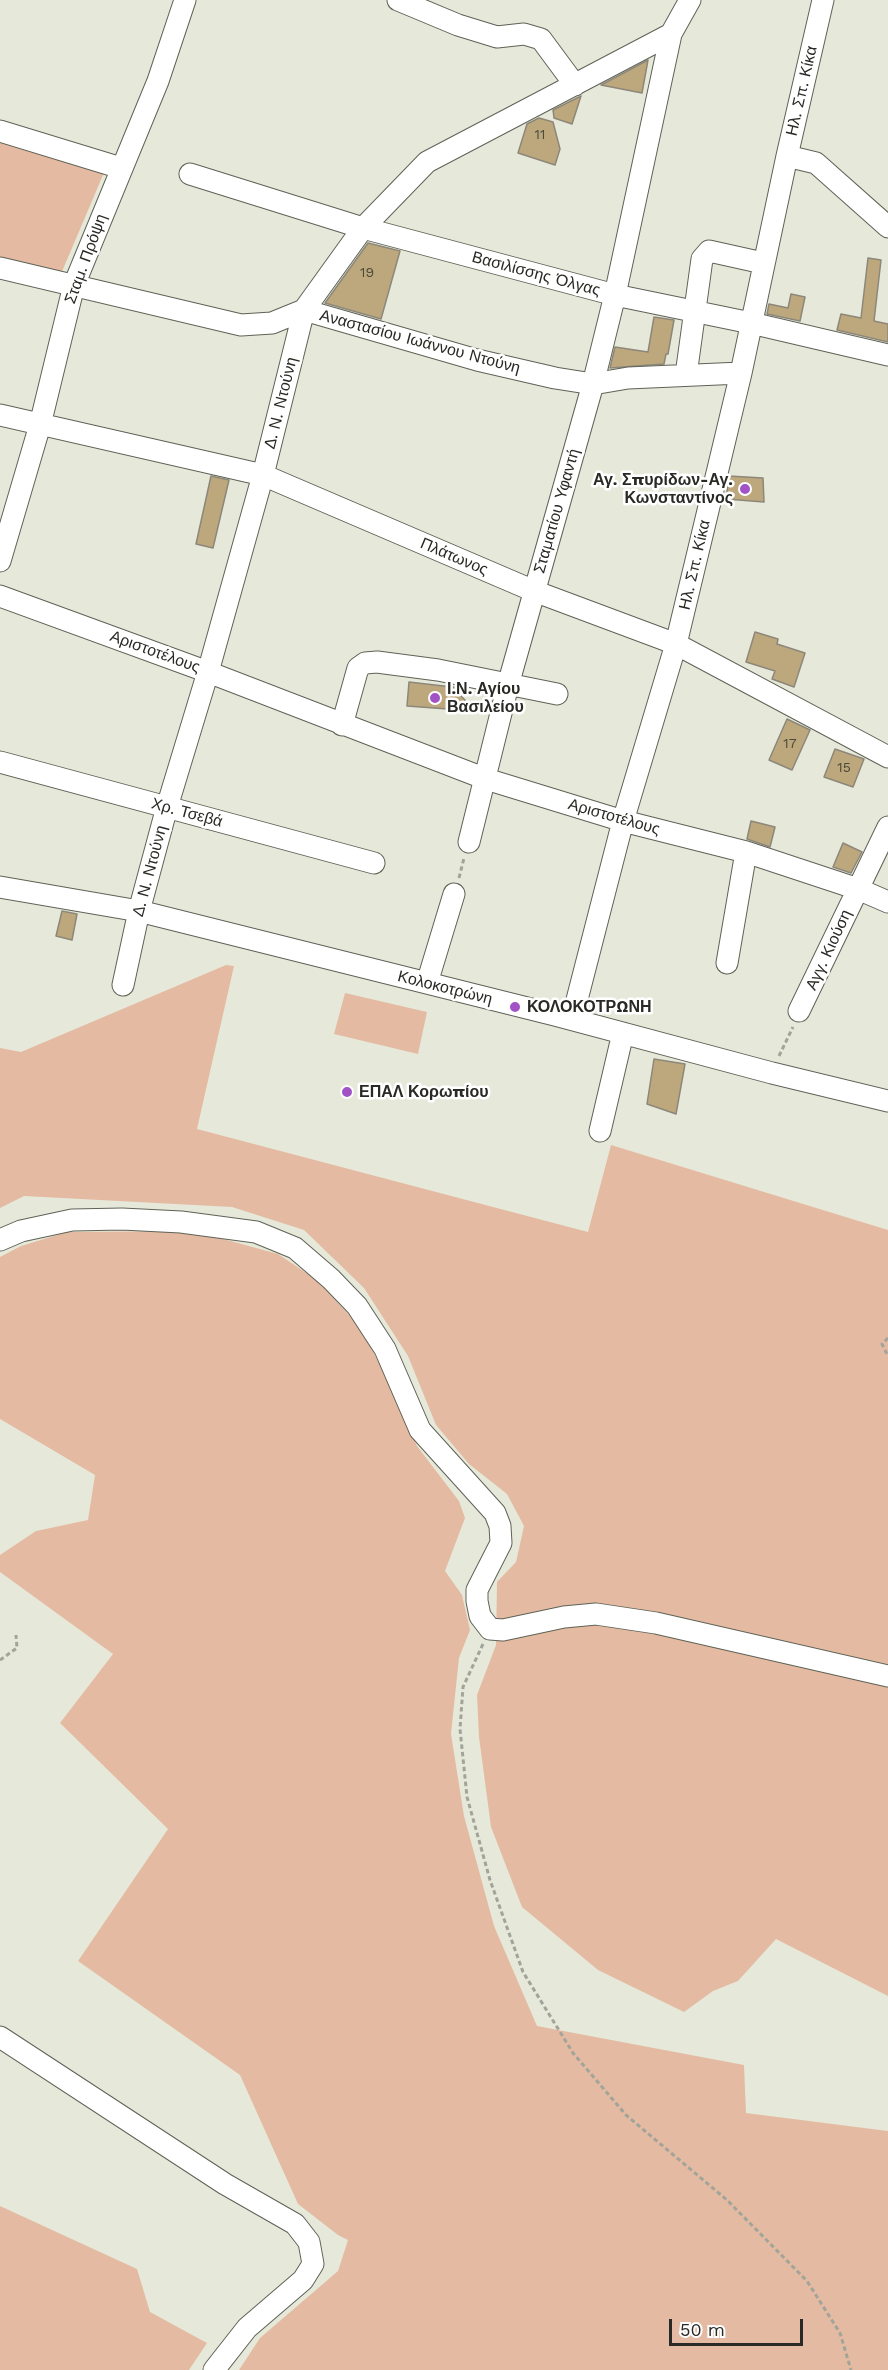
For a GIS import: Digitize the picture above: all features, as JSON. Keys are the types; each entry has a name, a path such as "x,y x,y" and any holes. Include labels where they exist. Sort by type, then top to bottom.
{"street":[{"name":"Σταμ. Πρόψη","path":"0,561 40,424 74,285 158,81 185,0"},
{"path":"398,0 458,25 497,37 524,34 541,39 575,85"},
{"path":"671,34 690,0"},
{"name":"Ηλ. Σπ. Κίκα","path":"572,1019 623,821 676,644 741,373 823,0"},
{"name":"Δ. Ν. Ντούνη","path":"123,985 139,911 166,807 208,672 263,475 304,310 363,228 427,162 671,34"},
{"name":"Σταματίου Υφαντή","path":"469,842 508,685 593,384 615,295 671,34"},
{"path":"0,131 121,168"},
{"path":"787,156 816,163 888,226"},
{"name":"Βασιλίσσης Όλγας","path":"190,174 363,228 615,295 751,323 888,355"},
{"path":"686,375 702,259 709,251 764,263"},
{"name":"Αναστασίου Ιωάννου Ντούνη","path":"0,268 241,324 272,323 304,310 477,360 555,378 593,384 628,378 741,373"},
{"name":"Πλάτωνος","path":"0,415 263,475 534,591 676,644 888,757"},
{"name":"Αριστοτέλους","path":"0,596 208,672 486,779 623,821 746,852 858,889 888,902"},
{"path":"342,725 358,668 365,663 377,662 438,670 557,694"},
{"name":"Χρ. Τσεβά","path":"0,762 374,863"},
{"name":"Αγγ. Κιούση","path":"799,1011 888,828"},
{"path":"727,963 746,852"},
{"name":"Κολοκοτρώνη","path":"0,886 139,911 888,1101"},
{"path":"427,983 454,894"},
{"path":"600,1131 623,1033"},
{"path":"0,1240 21,1231 72,1220 122,1219 181,1222 256,1232 295,1248 331,1279 357,1306 385,1349 420,1430 495,1513 500,1526 501,1543 477,1590 480,1616 490,1629 503,1630 564,1617 596,1614 656,1623 888,1676"},
{"path":"0,2037 225,2184 295,2224 309,2242 313,2253 313,2264 303,2280 247,2328 214,2370"}],"path":[{"path":"454,894 469,842"},
{"name":"Αγγ. Κιούση","path":"772,1073 799,1011"},
{"path":"888,1338 882,1344 888,1356"},
{"path":"490,1629 463,1687 460,1730 468,1797 490,1880 523,1972 573,2053 626,2115 727,2200 807,2281 840,2333 851,2370"},
{"path":"0,1660 17,1648 16,1635"}],"shaded area":[{"path":"0,141 106,168 58,281 0,268"},
{"path":"226,965 234,966 197,1129 588,1232 611,1145 888,1230 888,1996 776,1939 738,1981 713,1991 684,2012 598,1970 522,1907 491,1827 479,1737 477,1695 496,1645 497,1582 516,1562 524,1526 507,1494 469,1464 436,1425 408,1356 364,1288 304,1230 232,1207 24,1196 0,1208 0,1048 21,1052"},
{"path":"345,993 427,1012 418,1054 334,1034"},
{"path":"194,1231 278,1254 317,1280 360,1327 391,1386 417,1446 459,1501 465,1518 445,1571 462,1595 470,1630 459,1658 451,1734 464,1816 494,1926 537,2026 744,2065 746,2113 888,2131 888,2370 239,2370 260,2338 338,2271 348,2240 298,2204 240,2075 78,1961 168,1829 60,1723 113,1654 0,1572 0,1555 36,1531 88,1520 95,1475 0,1419 0,1257 21,1246 67,1232"},
{"path":"0,2206 137,2269 150,2312 207,2343 189,2370 0,2370"}],"building":[{"path":"648,60 642,93 601,85"},
{"path":"581,96 572,124 554,118 553,110"},
{"path":"539,118 553,122 560,149 555,165 518,153 527,124"},
{"path":"368,243 400,251 381,319 325,303"},
{"path":"868,258 881,260 874,321 888,324 888,342 837,330 841,314 861,318"},
{"path":"791,294 805,297 800,321 767,314 769,304 788,308"},
{"path":"654,317 674,320 664,364 610,368 615,347 648,352"},
{"path":"211,476 229,480 213,548 196,544"},
{"name":"Αγ. Σπυρίδων-Αγ. Κωνσταντίνος","path":"729,476 763,478 764,502 726,499"},
{"path":"755,632 778,639 777,644 805,653 794,687 772,679 775,671 746,662"},
{"name":"Ι.Ν. Αγίου Βασιλείου","path":"409,682 461,688 465,706 461,710 407,706"},
{"path":"787,719 810,730 792,770 769,760"},
{"path":"835,749 864,759 853,787 824,777"},
{"path":"751,821 775,827 770,847 747,839"},
{"path":"843,843 862,852 851,873 833,867"},
{"path":"62,911 77,914 72,940 56,936"},
{"path":"654,1059 685,1064 676,1114 647,1104"}],"place":[{"name":"Αγ. Σπυρίδων-Αγ. Κωνσταντίνος","path":"745,489"},
{"name":"Ι.Ν. Αγίου Βασιλείου","path":"435,698"},
{"name":"ΚΟΛΟΚΟΤΡΩΝΗ","path":"515,1007"},
{"name":"ΕΠΑΛ Κορωπίου","path":"347,1092"}]}
